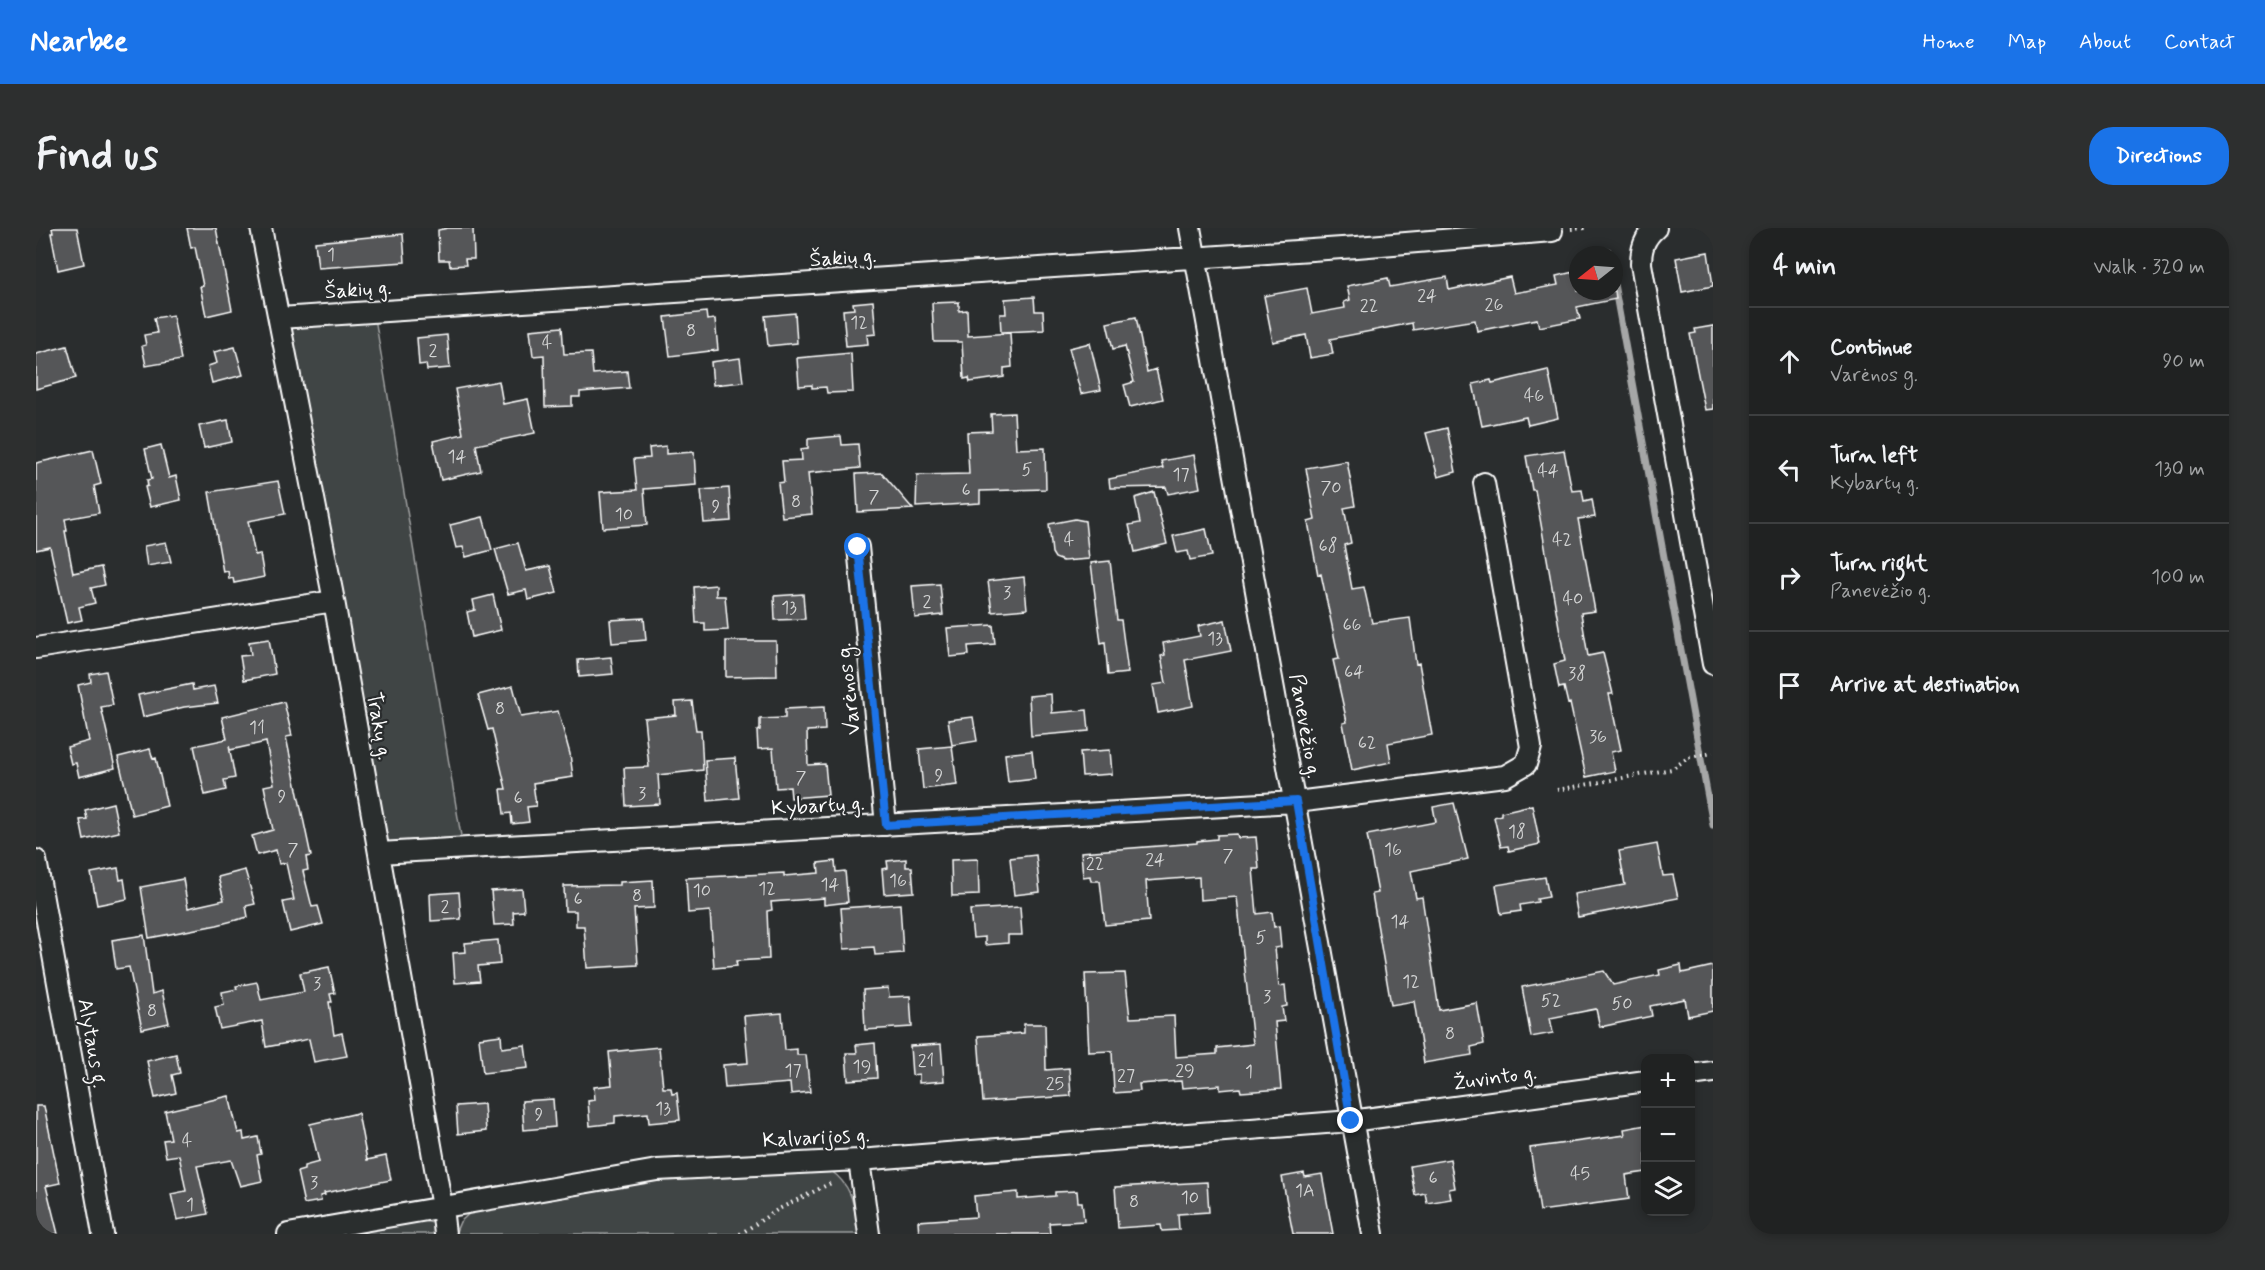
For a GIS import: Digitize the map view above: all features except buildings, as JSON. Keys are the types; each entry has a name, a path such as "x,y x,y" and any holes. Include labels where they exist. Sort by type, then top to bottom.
{"street":[{"name":"Trakų g.","path":"261,228 334,601 445,1234"},
{"name":"Panevėžio g.","path":"1190,228 1373,1234"},
{"name":"Šakių g.","path":"280,318 1357,247 1552,231"},
{"path":"1652,231 1641,253 1641,264 1713,664"},
{"name":"Kybartų g.","path":"379,853 1296,801 1505,776 1526,764 1531,747 1484,483"},
{"name":"Varėnos g.","path":"858,547 886,825"},
{"path":"36,648 334,601"},
{"name":"Alytaus g.","path":"36,860 103,1234"},
{"path":"1695,1074 1713,1072"},
{"name":"Žuvinto g.","path":"1351,1121 1641,1082"},
{"name":"Kalvarijos g.","path":"288,1234 657,1170 859,1160 1351,1121"},
{"path":"859,1160 869,1234"}],"path":[{"path":"1557,790 1672,769 1689,757 1713,753"},
{"path":"740,1234 777,1210 839,1179 859,1160"}],"shaded area":[{"path":"374,312 463,848 379,853 280,318"},
{"path":"830,1170 844,1183 852,1198 859,1234 455,1234 460,1222 472,1211 653,1178"},
{"path":"424,1221 433,1223 436,1234 346,1234"}],"waterway":[{"path":"1617,300 1713,825"}],"route":[{"path":"858,547 886,825 1296,801 1351,1121"}]}
